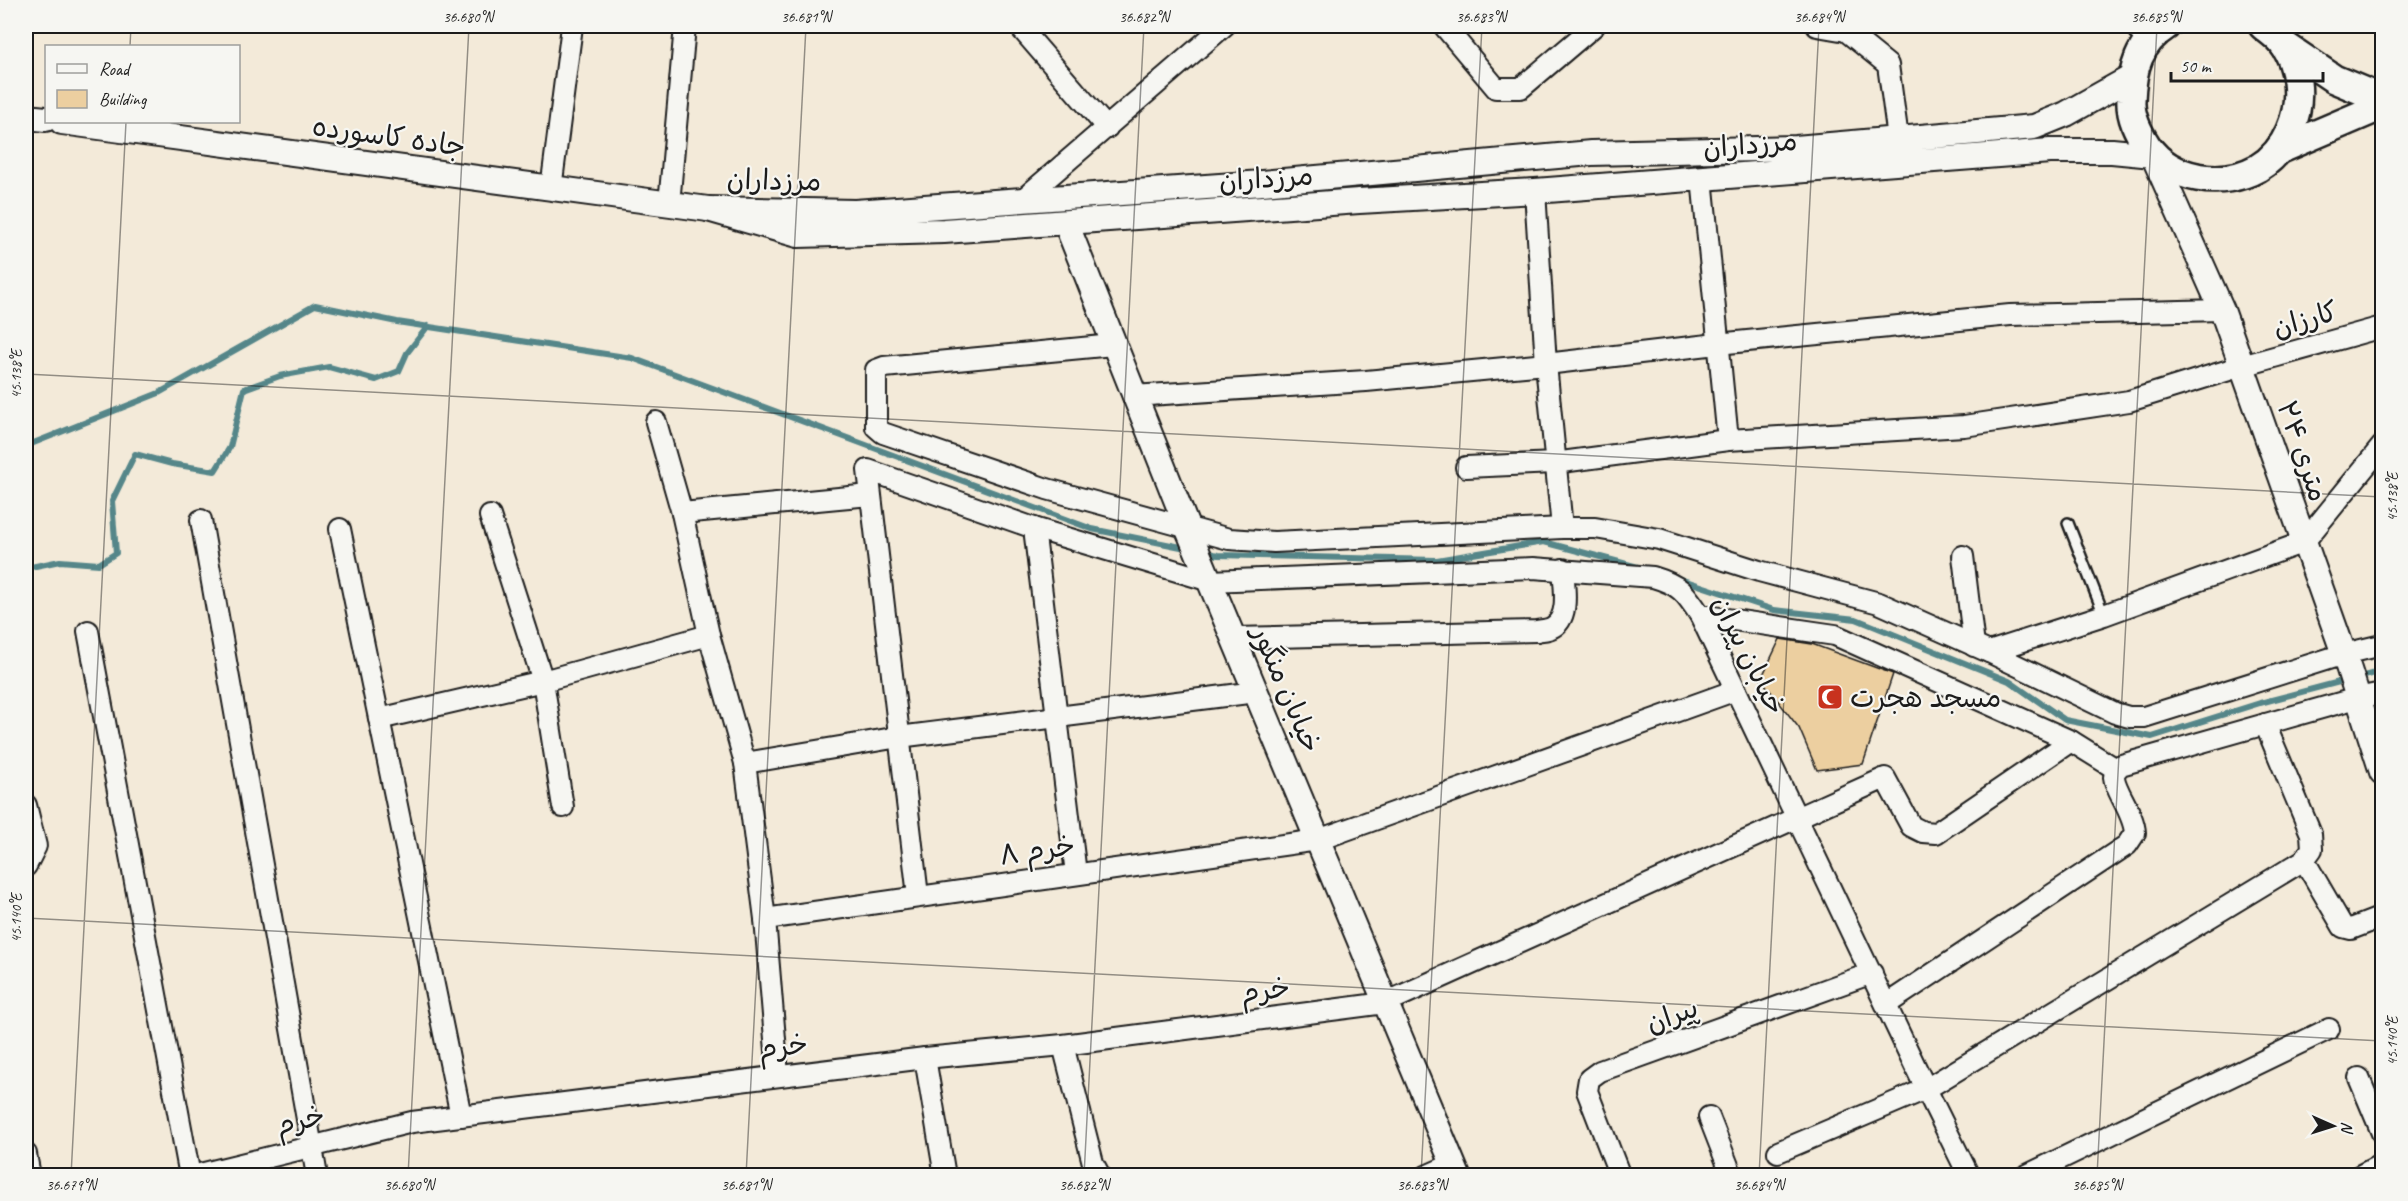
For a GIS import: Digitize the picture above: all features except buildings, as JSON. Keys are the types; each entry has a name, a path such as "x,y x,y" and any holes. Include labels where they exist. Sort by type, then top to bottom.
{"main road":[{"path":"2263,26 2283,44 2334,79 2382,99"},
{"path":"2150,31 2141,49 2132,77 2130,106 2137,131 2153,155 2176,172 2204,179 2231,178 2258,168 2279,150 2382,106"},
{"path":"2279,150 2293,125 2300,99 2296,70 2283,44"}],"street":[{"path":"551,189 572,26"},
{"path":"669,204 685,26"},
{"path":"1018,26 1107,128"},
{"path":"1444,26 1496,88 1521,88 1594,26"},
{"path":"1817,26 1850,28 1888,65 1898,138"},
{"path":"1022,200 1107,128 1213,29"},
{"name":"مرزداران","path":"708,209 855,212 1262,183 1591,153 1796,148 2034,127 2066,114 2132,77"},
{"path":"26,117 45,119"},
{"name":"جاده کاسورده","path":"69,123 708,209"},
{"name":"مرزداران","path":"708,209 798,235 944,231 1359,201 1535,191 2050,151 2153,155"},
{"name":"۲۴ متری","path":"2153,155 2222,310 2344,654 2382,772"},
{"path":"1702,178 1728,440"},
{"path":"1535,191 1546,364 1562,528"},
{"name":"خیابان منگور","path":"1066,223 1133,396 1455,1170"},
{"path":"1133,396 1355,382 2010,315 2222,310"},
{"name":"کارزان","path":"1466,467 1554,463 1728,440 1964,426 2129,401 2242,366 2382,327"},
{"path":"1113,345 884,367 876,370 874,380 876,427 883,433 1047,489 1229,539 1274,542 1562,528 1604,530 1659,539 1759,571 1879,603 1982,649 2115,713 2129,717 2144,717 2344,654 2382,645"},
{"path":"656,422 682,513 709,635 745,764 765,919 778,1075"},
{"path":"1982,649 2104,615 2304,542 2382,446"},
{"name":"خیابان پیران","path":"870,495 868,470 1034,528 1210,581 1563,569 1653,577 1670,582 1682,589 1700,615 1969,1176"},
{"path":"682,513 870,495 918,896"},
{"path":"490,516 543,681 563,807"},
{"path":"201,520 317,1176"},
{"path":"1034,528 1076,873"},
{"path":"340,529 462,1116"},
{"path":"1963,556 1982,649"},
{"path":"1233,638 1537,631 1552,628 1562,619 1563,569"},
{"path":"1700,615 1834,635 2071,741 2116,769"},
{"path":"88,631 191,1176"},
{"path":"379,719 543,681 709,635"},
{"name":"خرم ۸","path":"765,919 1318,840 1736,690"},
{"path":"745,764 899,737 1256,692"},
{"path":"1887,1004 2127,845 2136,832 2135,824 2114,778 2116,769 2121,765 2357,698 2382,693"},
{"path":"1778,1152 1926,1089 2304,860 2312,849 2311,834 2265,724"},
{"name":"خرم","path":"191,1176 412,1122 778,1075 1063,1045 1385,1003 1885,778 1911,826 1923,832 1936,833 2071,741"},
{"path":"26,805 36,846 26,866"},
{"path":"2304,860 2343,927 2351,929 2382,917"},
{"name":"پیران","path":"1620,1176 1587,1091 1589,1079 1600,1071 1872,973"},
{"path":"2025,1176 2329,1029"},
{"path":"1063,1045 1093,1163 1100,1176"},
{"path":"925,1058 945,1176"},
{"path":"2359,1078 2382,1133"},
{"path":"1709,1117 1732,1176"},
{"path":"26,1154 30,1176"},
{"path":"2359,1176 2382,1164"},
{"path":"1426,1176 1455,1170"}],"lane":[{"path":"2068,523 2104,615"}],"waterway":[{"path":"26,446 159,393 315,305 397,322 632,358 1092,529 1191,549"},
{"path":"26,568 60,561 99,564 116,553 112,501 135,454 172,464 215,471 230,447 244,389 280,376 329,367 376,380 399,371 407,353 428,326"},
{"path":"1204,552 1218,555 1437,560 1544,542 1638,567"},
{"path":"1674,577 1774,610 1856,619 2009,681 2065,720 2152,737 2260,703 2347,680"},
{"path":"2357,678 2382,671"}],"place":[{"name":"مسجد هجرت","path":"1830,697"}]}
